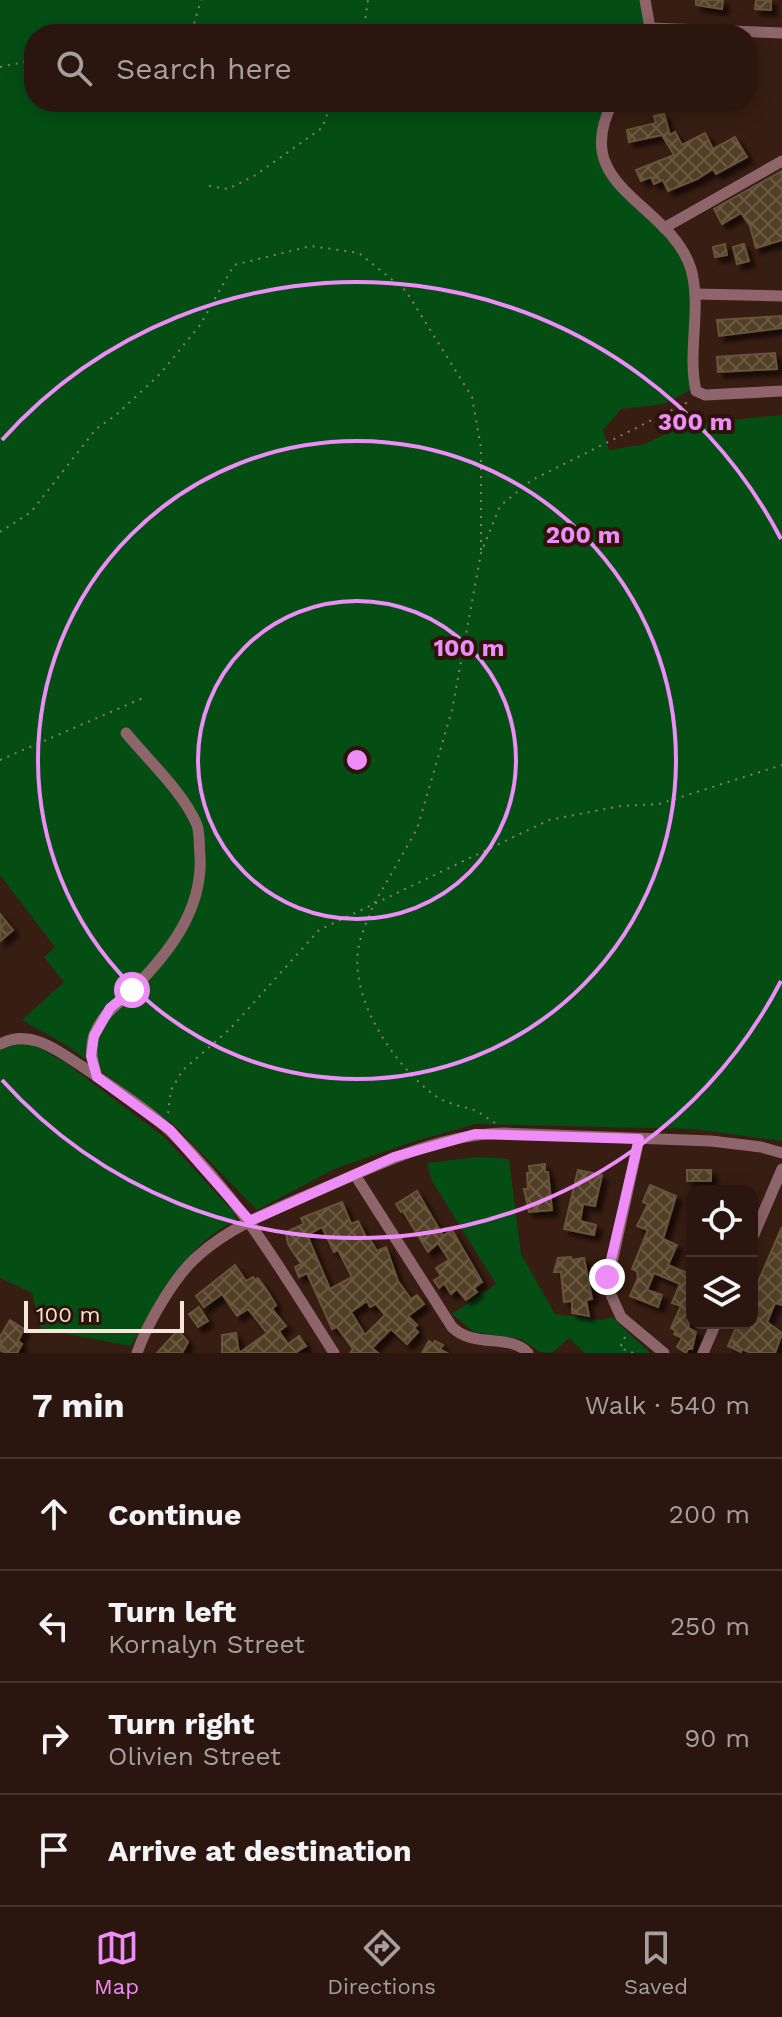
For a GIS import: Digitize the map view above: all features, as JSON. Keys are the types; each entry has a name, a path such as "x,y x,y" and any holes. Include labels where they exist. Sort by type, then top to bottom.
{"street":[{"path":"645,0 648,24"},
{"path":"758,33 782,33"},
{"path":"610,112 602,135 605,165 611,177 664,228 687,260 696,294 694,388 700,394 782,391"},
{"path":"664,228 782,161"},
{"path":"696,294 782,296"},
{"path":"97,1077 91,1056 94,1036 110,1008 132,990 180,932 194,905 201,874 198,829 188,807 126,733"},
{"path":"0,1044 20,1038 43,1042 170,1130 250,1221 334,1353"},
{"path":"137,1353 169,1292 189,1264 219,1239 250,1221 394,1157 446,1140 475,1134 503,1133 711,1141 761,1147 782,1153"},
{"path":"639,1139 607,1286 617,1311 664,1353"},
{"path":"758,1225 782,1169"},
{"path":"355,1175 452,1327 471,1339 513,1344 528,1353"},
{"path":"703,1353 713,1329"}],"path":[{"path":"194,24 201,0"},
{"path":"364,24 368,0"},
{"path":"0,67 24,62"},
{"path":"209,186 228,189 254,176 322,128 328,112"},
{"path":"0,532 31,512 96,429 116,415 160,374 200,325 234,265 311,246 359,253 406,291 472,397 481,448 481,553 452,710 417,829 374,904 359,946 359,973 363,996 374,1024 415,1078 435,1096 460,1108 477,1111 503,1133"},
{"path":"481,553 500,506 532,480 700,394"},
{"path":"0,760 143,698"},
{"path":"170,1130 168,1109 171,1090 183,1070 231,1028 319,930 549,820 621,806 659,804 782,765"},
{"path":"633,1353 620,1348 621,1341 634,1328"}],"green space":[{"path":"0,0 645,0 647,24 24,24 24,112 608,112 605,165 664,228 691,270 694,388 664,404 621,409 603,430 609,450 645,444 684,425 782,415 782,1141 693,1129 475,1124 334,1169 257,1210 175,1126 66,1045 22,1020 64,982 44,957 55,947 0,875"},
{"path":"8,1040 38,1047 66,1063 164,1137 237,1219 217,1231 187,1259 163,1291 131,1346 41,1329 32,1293 0,1278 0,1044"},
{"path":"477,1157 509,1159 521,1254 555,1314 602,1320 612,1317 650,1353 585,1353 569,1338 552,1353 540,1352 521,1339 474,1332 452,1314 496,1284 432,1181 427,1163"}],"building":[{"path":"696,0 723,0 722,9 696,5"},
{"path":"756,0 771,0 771,10 755,9"},
{"path":"664,114 670,135 675,132 682,145 705,133 713,149 735,137 747,157 716,174 713,169 668,191 663,180 654,184 651,177 641,181 636,170 674,155 662,135 629,142 627,130 656,123 654,116"},
{"path":"782,171 782,240 756,248 750,226 741,213 722,224 714,209"},
{"path":"725,244 727,255 715,257 713,247"},
{"path":"744,244 749,261 737,264 733,247"},
{"path":"781,316 782,328 719,336 717,320"},
{"path":"775,353 777,369 718,372 717,357"},
{"path":"0,914 13,930 0,941"},
{"path":"545,1164 552,1210 529,1212 524,1189 528,1189 529,1166"},
{"path":"578,1170 602,1175 595,1206 583,1204 580,1221 596,1225 594,1235 564,1229"},
{"path":"687,1170 711,1170 711,1181 687,1181"},
{"path":"650,1185 676,1196 663,1239 677,1245 668,1265 686,1272 686,1329 696,1332 692,1349 686,1353 677,1347 682,1338 674,1334 676,1331 671,1328 681,1306 672,1303 680,1284 654,1273 647,1290 662,1295 658,1307 630,1296 638,1278 637,1271 632,1269 648,1230 637,1226 648,1204 643,1202"},
{"path":"417,1191 443,1236 452,1230 482,1282 474,1288 477,1292 466,1300 457,1289 451,1294 444,1283 439,1288 434,1280 441,1276 436,1268 449,1260 438,1243 428,1252 396,1204"},
{"path":"342,1202 351,1224 358,1221 377,1251 386,1247 398,1281 411,1299 417,1295 424,1304 408,1316 417,1325 414,1328 418,1332 407,1344 391,1329 372,1348 378,1353 350,1353 353,1349 337,1327 332,1329 307,1273 299,1277 295,1267 301,1264 288,1244 286,1232 304,1224 301,1218","holes":["322,1227 334,1252 338,1250 352,1277 330,1289 307,1235","367,1301 370,1307 376,1304 385,1315 365,1335 351,1312"]},
{"path":"782,1227 782,1305 775,1303 767,1322 782,1333 775,1353 751,1353 742,1349 741,1352 728,1346 735,1329 758,1329 758,1282"},
{"path":"571,1257 572,1260 584,1258 592,1299 586,1300 589,1316 572,1313 572,1301 564,1302 561,1272 554,1272 558,1258"},
{"path":"235,1265 246,1281 258,1278 266,1289 276,1305 272,1309 286,1326 279,1331 288,1344 299,1336 306,1346 295,1353 239,1353 267,1333 248,1309 237,1316 222,1294 204,1307 196,1296"},
{"path":"199,1307 208,1321 198,1327 189,1314"},
{"path":"10,1320 24,1329 17,1353 0,1350 0,1337"},
{"path":"178,1330 188,1342 182,1353 157,1353"},
{"path":"236,1333 239,1353 222,1353 222,1335"},
{"path":"429,1341 443,1345 440,1349 447,1353 422,1353"}],"route":[{"path":"132,990 110,1008 94,1036 91,1056 97,1077 170,1130 250,1221 394,1157 446,1140 475,1134 503,1133 639,1139 607,1277"}]}
